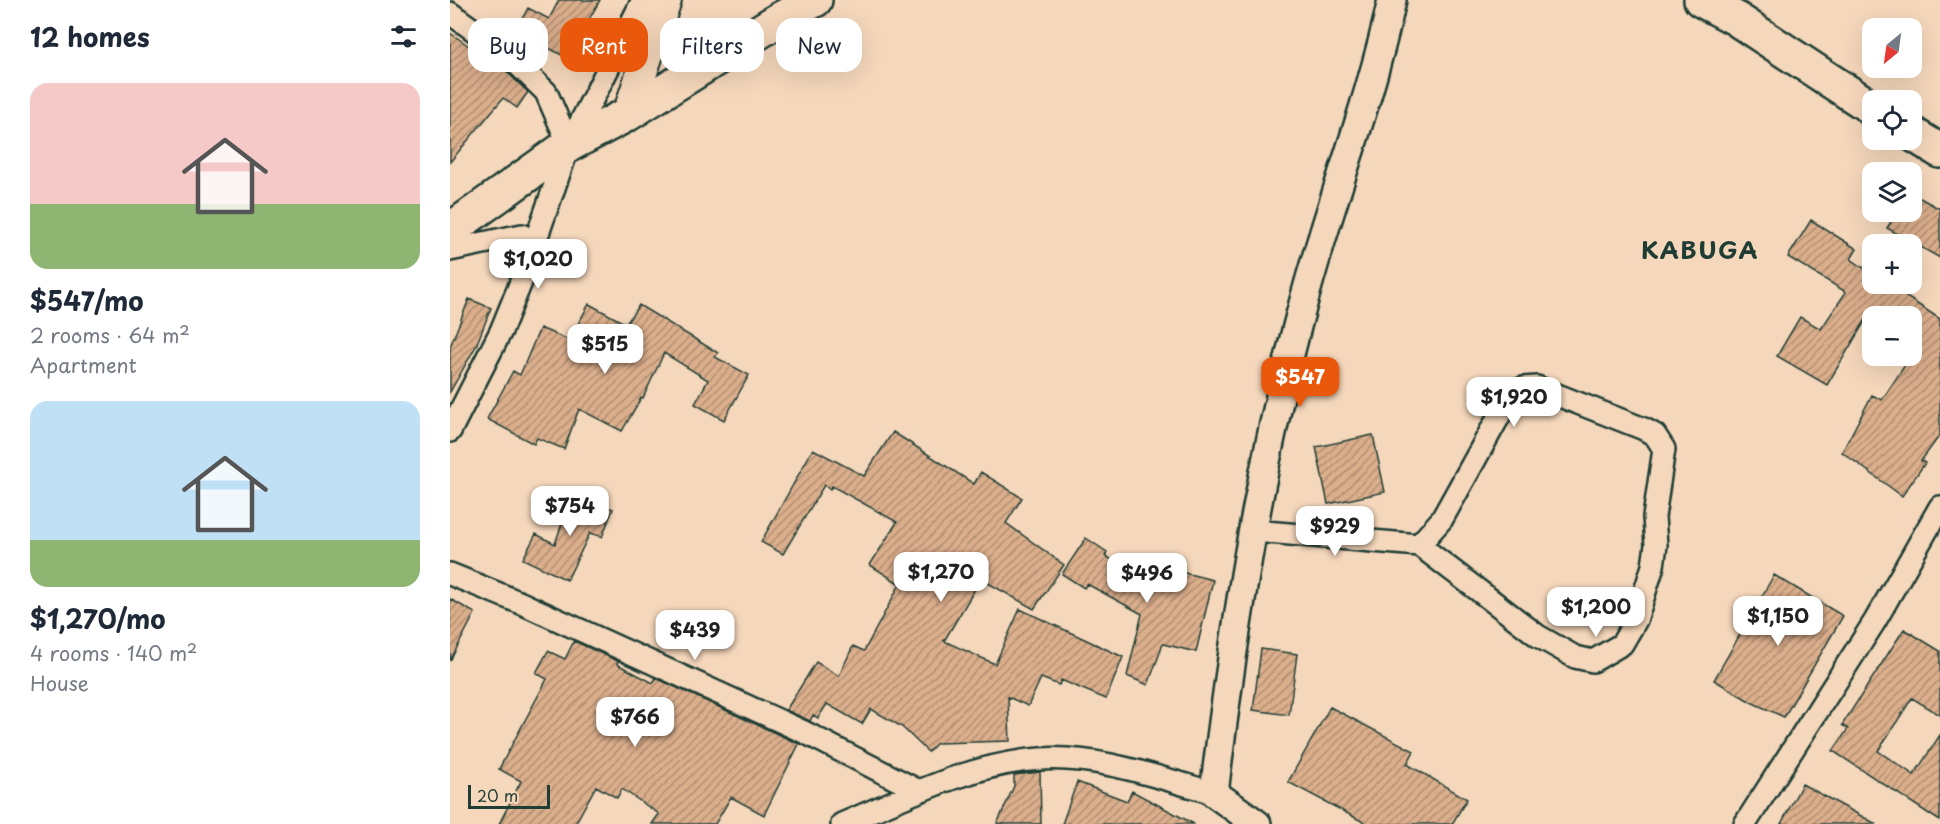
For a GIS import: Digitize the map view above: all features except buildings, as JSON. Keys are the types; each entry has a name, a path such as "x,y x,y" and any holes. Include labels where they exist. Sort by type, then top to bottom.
{"highway":[{"path":"450,230 569,145 628,114 778,20 815,0"},
{"path":"1701,0 1735,18 1862,101"},
{"path":"1922,140 1940,152"}],"main road":[{"path":"628,114 666,0"}],"street":[{"path":"450,431 501,331 521,282 569,145 643,0"},
{"path":"1214,793 1223,716 1277,407 1303,302 1380,58 1392,0"},
{"path":"450,13 507,54 546,92 569,145"},
{"path":"450,250 522,235 528,255 521,282"},
{"path":"1254,531 1419,544 1538,636 1575,657 1593,661 1622,644 1636,620 1653,566 1656,544 1654,517 1664,449 1655,435 1644,429 1537,387 1522,388 1508,400 1493,424 1442,519 1419,544"},
{"path":"1745,824 1875,621 1940,507"},
{"path":"450,574 794,727 919,791"},
{"path":"842,824 942,782 996,766 1041,759 1083,761 1214,793 1257,824"}],"district":[{"name":"KABUGA","path":"1700,251"}]}
